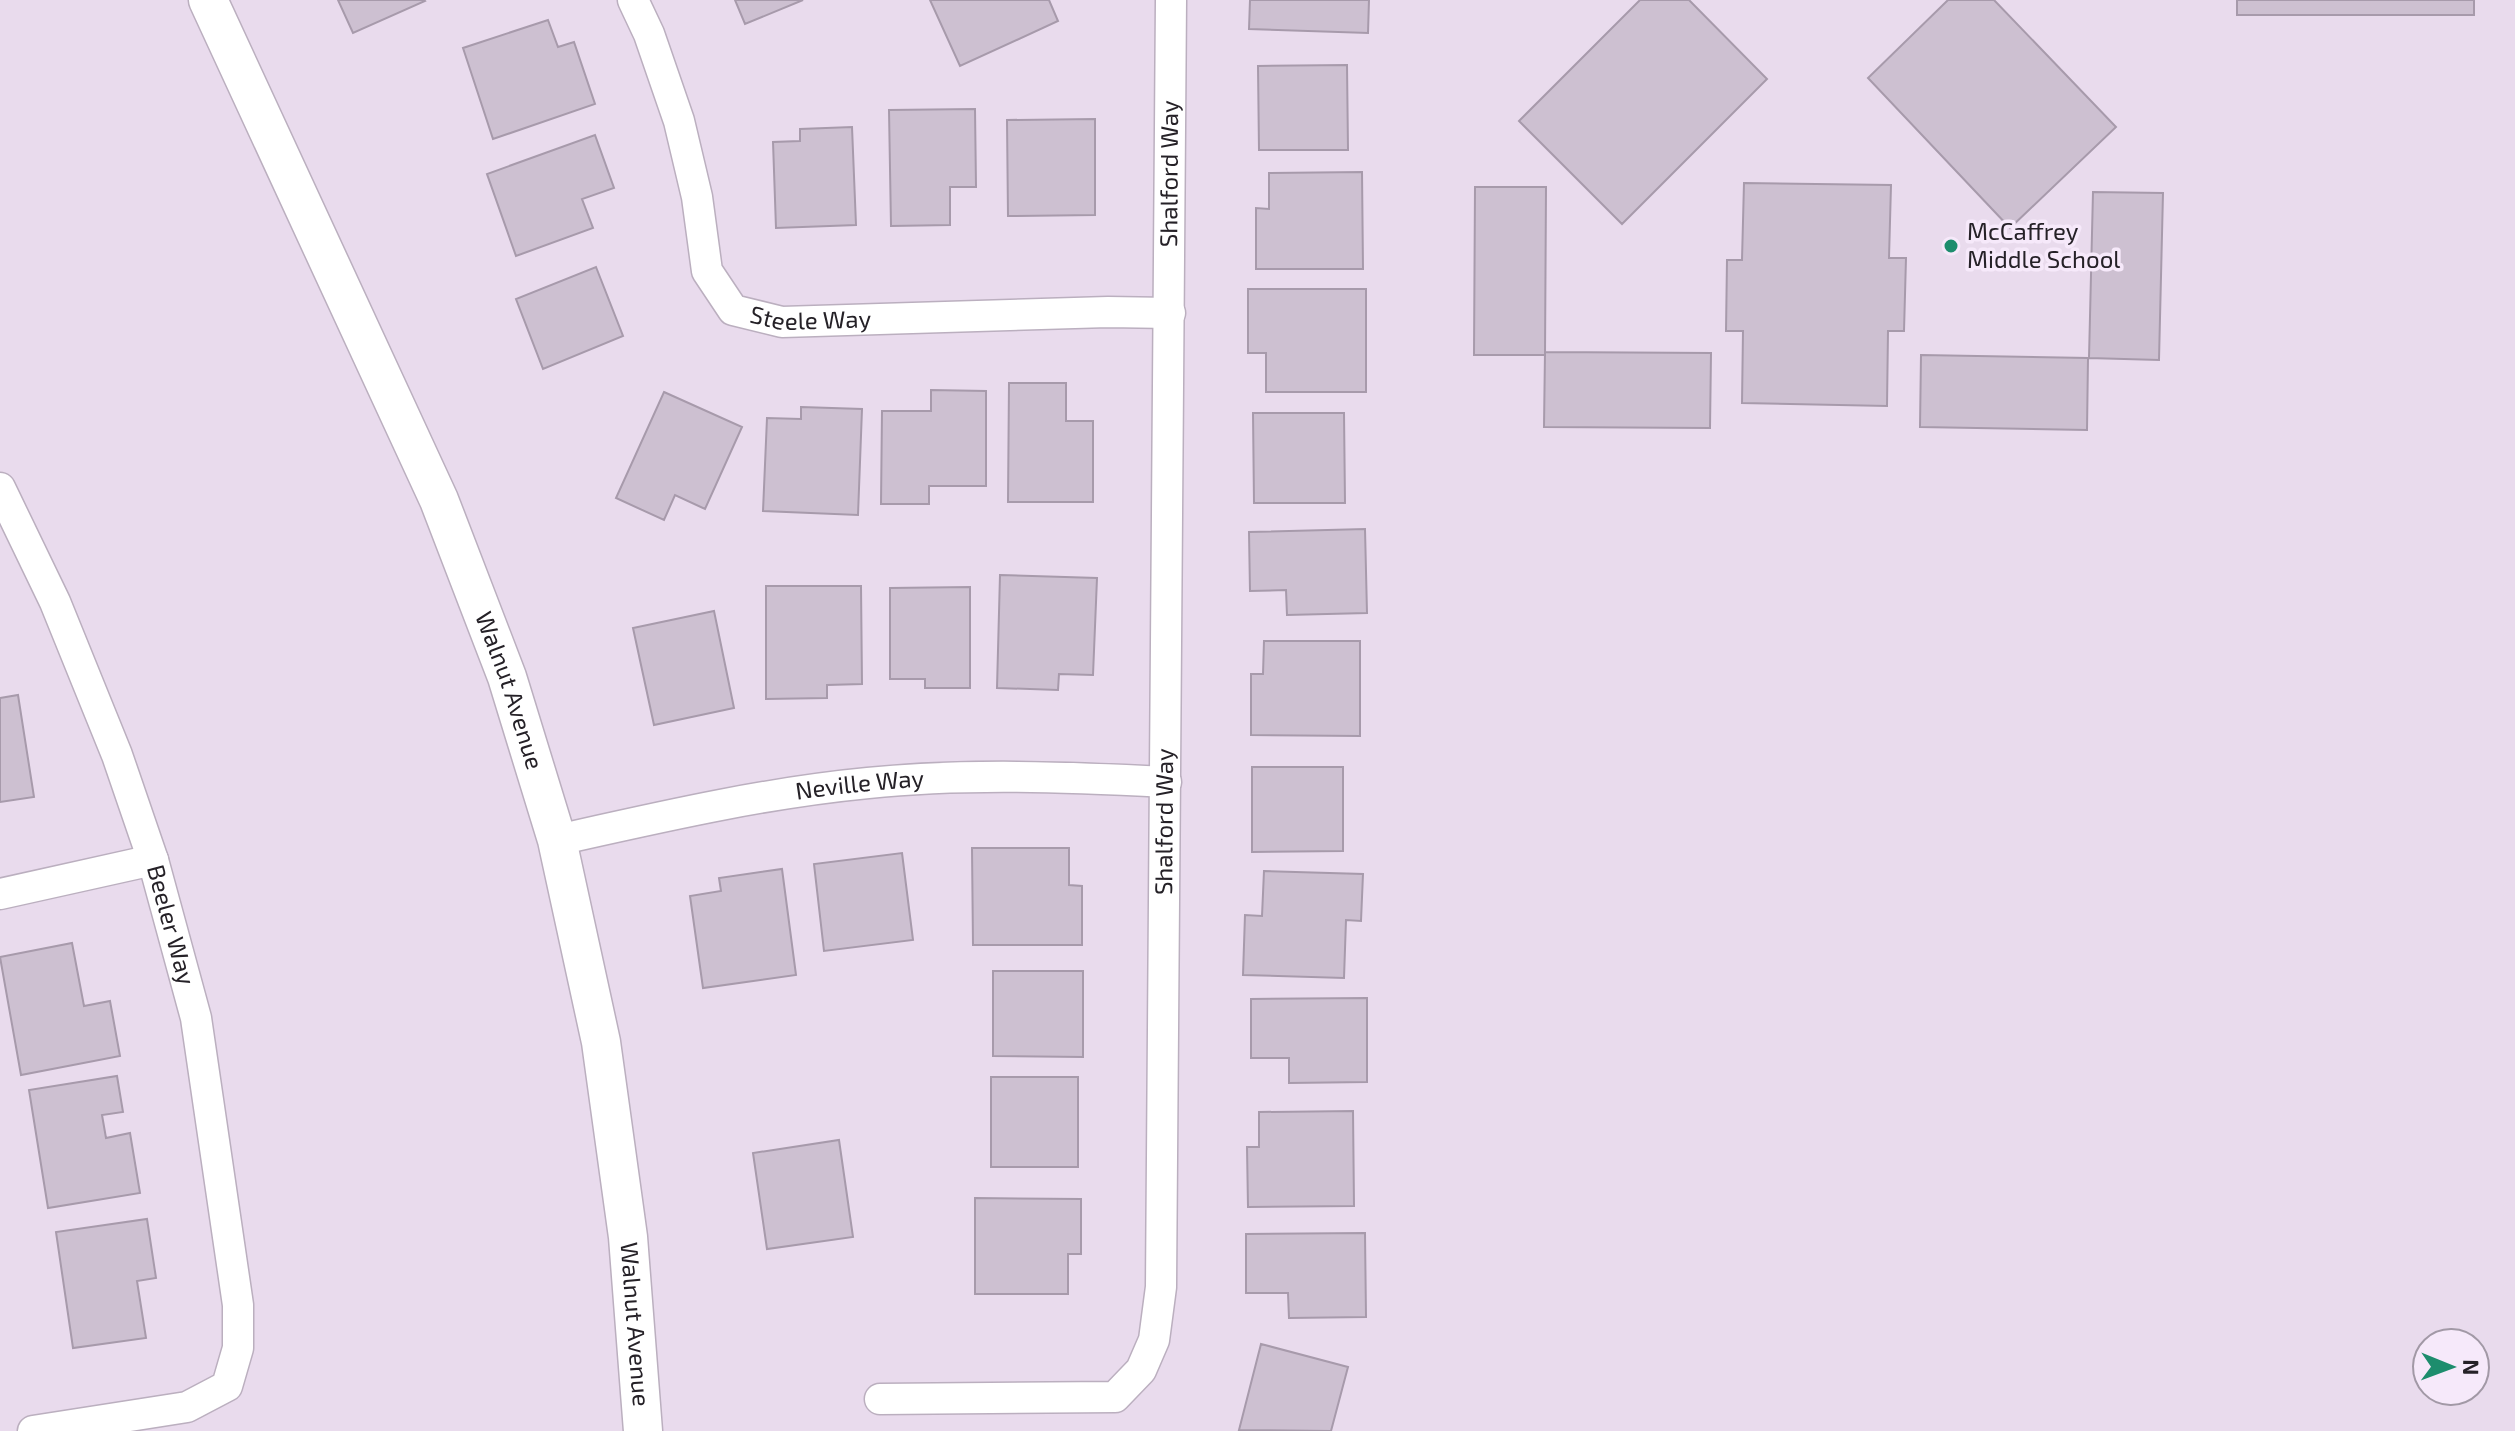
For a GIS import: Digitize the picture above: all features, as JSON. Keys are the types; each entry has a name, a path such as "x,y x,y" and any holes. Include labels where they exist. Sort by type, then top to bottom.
{"street":[{"name":"Walnut Avenue","path":"208,0 439,500 507,677 557,840 601,1042 628,1237 643,1431"},
{"name":"Steele Way","path":"633,0 649,34 679,121 697,197 707,271 733,310 782,322 1108,312 1170,313"},
{"name":"Shalford Way","path":"880,1399 1115,1397 1141,1370 1154,1340 1161,1287 1171,0"},
{"name":"Beeler Way","path":"0,488 55,602 117,755 153,860 196,1018 238,1305 238,1348 227,1386 187,1407 33,1431"},
{"name":"Neville Way","path":"557,840 742,799 869,783 959,777 1166,782"},
{"path":"0,894 153,860"}],"building":[{"path":"338,0 424,0 425,1 353,33"},
{"path":"735,0 803,0 745,24"},
{"path":"930,0 1049,0 1058,21 960,66"},
{"path":"1250,0 1369,0 1368,33 1249,29"},
{"path":"1640,0 1689,0 1767,79 1622,224 1519,121"},
{"path":"1948,0 1994,0 2116,127 2010,228 1868,78"},
{"path":"2237,0 2474,0 2474,15 2237,15"},
{"path":"548,20 558,47 574,42 595,104 493,139 463,48"},
{"path":"1347,65 1348,150 1259,150 1258,66"},
{"path":"975,109 976,187 950,187 950,225 891,226 889,110"},
{"path":"1095,119 1095,215 1008,216 1007,120"},
{"path":"852,127 856,225 776,228 773,142 800,141 800,129"},
{"path":"595,135 614,188 582,199 593,228 516,256 487,174"},
{"path":"1362,172 1363,269 1256,269 1256,208 1269,209 1269,173"},
{"path":"1744,183 1891,185 1889,258 1906,258 1904,331 1888,331 1887,406 1742,403 1743,331 1726,331 1727,260 1742,260"},
{"path":"1475,187 1546,187 1545,355 1474,355"},
{"path":"2093,192 2163,193 2159,360 2089,358"},
{"path":"596,267 623,336 543,369 516,299"},
{"path":"1248,289 1366,289 1366,392 1266,392 1266,353 1248,353"},
{"path":"1545,352 1711,353 1710,428 1544,427"},
{"path":"1921,355 2088,358 2087,430 1920,427"},
{"path":"1009,383 1066,383 1066,421 1093,421 1093,502 1008,502"},
{"path":"931,390 986,391 986,486 929,486 929,504 881,504 882,411 931,411"},
{"path":"664,392 742,427 705,509 675,495 664,520 616,498"},
{"path":"801,407 862,409 858,515 763,511 767,418 801,419"},
{"path":"1253,413 1344,413 1345,503 1254,503"},
{"path":"1365,529 1367,613 1287,615 1286,590 1250,591 1249,532"},
{"path":"1000,575 1097,578 1093,675 1059,674 1058,690 997,688"},
{"path":"766,586 861,586 862,684 827,685 827,698 766,699"},
{"path":"970,587 970,688 925,688 925,679 890,679 890,588"},
{"path":"714,611 734,708 654,725 633,628"},
{"path":"1264,641 1360,641 1360,736 1251,735 1251,674 1263,674"},
{"path":"18,695 34,797 0,802 0,698"},
{"path":"1252,767 1343,767 1343,851 1252,852"},
{"path":"972,848 1069,848 1069,885 1082,886 1082,945 973,945"},
{"path":"902,853 913,940 824,951 814,864"},
{"path":"782,869 796,975 703,988 690,896 721,891 719,878"},
{"path":"1264,871 1363,874 1361,921 1346,920 1344,978 1243,975 1245,915 1262,916"},
{"path":"72,943 84,1006 110,1001 120,1056 21,1075 0,957"},
{"path":"993,971 1083,971 1083,1057 993,1056"},
{"path":"1367,998 1367,1082 1289,1083 1289,1058 1251,1058 1251,999"},
{"path":"117,1076 123,1112 102,1115 106,1138 130,1133 140,1193 48,1208 29,1090"},
{"path":"991,1077 1078,1077 1078,1167 991,1167"},
{"path":"1353,1111 1354,1206 1248,1207 1247,1147 1259,1147 1259,1112"},
{"path":"839,1140 853,1237 767,1249 753,1153"},
{"path":"975,1198 1081,1199 1081,1254 1068,1254 1068,1294 975,1294"},
{"path":"147,1219 156,1278 137,1281 146,1338 73,1348 56,1232"},
{"path":"1365,1233 1366,1317 1289,1318 1288,1293 1246,1293 1246,1234"},
{"path":"1261,1344 1348,1367 1331,1431 1239,1430"}],"place":[{"name":"McCaffrey Middle School","path":"1951,246"}]}
